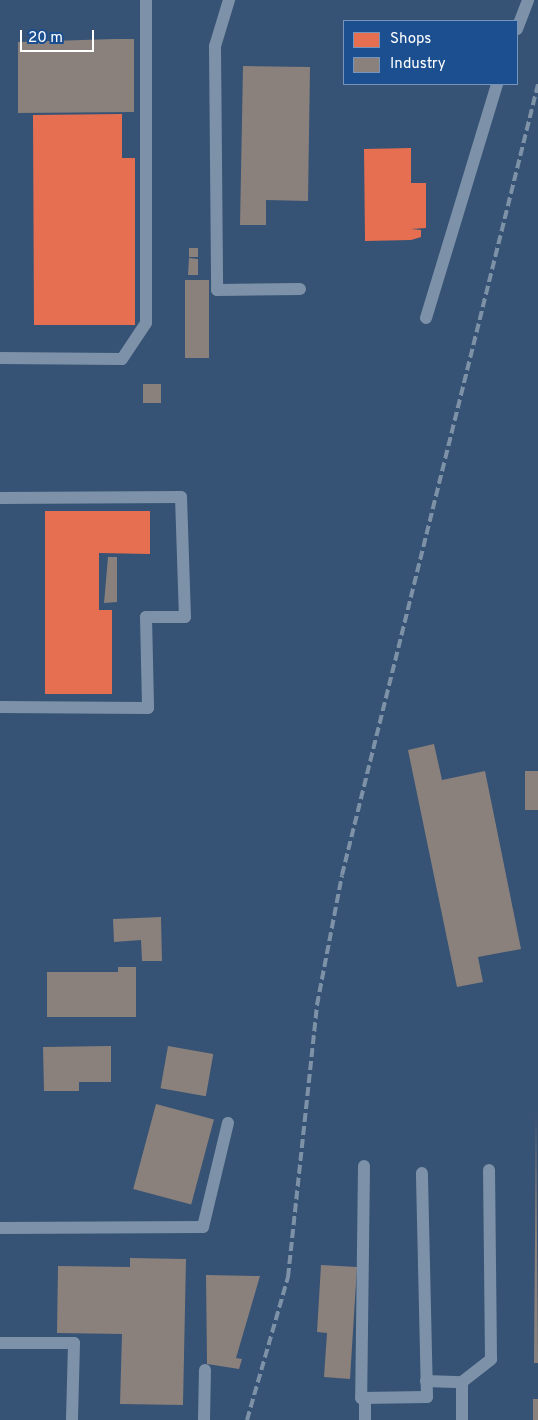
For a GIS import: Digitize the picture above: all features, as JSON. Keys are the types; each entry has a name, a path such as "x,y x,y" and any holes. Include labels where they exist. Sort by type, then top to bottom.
{"lane":[{"path":"0,358 122,359 146,322 146,0"},
{"path":"229,0 215,46 217,290 300,289"},
{"path":"518,26 528,0"},
{"path":"426,318 497,85"},
{"path":"0,498 181,497 185,617 146,617 148,708 0,707"},
{"path":"0,1228 203,1228 228,1123"},
{"path":"364,1166 361,1398 427,1397 422,1173"},
{"path":"426,1381 462,1382 491,1359 489,1170"},
{"path":"0,1343 74,1343 72,1420"},
{"path":"204,1420 205,1370"},
{"path":"462,1382 462,1420"},
{"path":"365,1398 365,1420"}],"building: Shops":[{"path":"122,114 122,158 135,158 135,325 34,325 33,115"},
{"path":"411,148 411,183 426,183 426,228 411,229 421,230 421,237 411,240 365,241 364,149"},
{"path":"45,511 150,511 150,554 99,553 99,610 112,610 112,694 45,694"}],"building: Industry":[{"path":"134,39 134,112 18,113 18,42"},
{"path":"243,66 310,67 308,201 266,200 266,225 240,225"},
{"path":"189,248 198,248 198,257 189,257"},
{"path":"189,258 198,259 198,275 188,275"},
{"path":"185,280 209,280 209,358 185,358"},
{"path":"143,384 161,384 161,403 143,403"},
{"path":"108,557 117,557 117,602 104,603"},
{"path":"434,744 442,780 485,771 521,949 478,957 483,982 457,987 408,750"},
{"path":"525,771 538,771 538,810 525,810"},
{"path":"161,917 162,961 142,961 141,940 114,942 113,919"},
{"path":"118,967 136,967 136,1017 47,1017 47,972 118,972"},
{"path":"111,1046 111,1082 79,1082 79,1091 44,1091 43,1047"},
{"path":"168,1046 213,1054 206,1096 161,1088"},
{"path":"156,1104 214,1120 191,1205 133,1189"},
{"path":"536,1111 538,1363 534,1363"},
{"path":"130,1258 186,1259 183,1405 120,1404 122,1334 57,1333 58,1266 130,1267"},
{"path":"321,1265 357,1267 350,1379 324,1377 327,1333 317,1332"},
{"path":"206,1275 260,1276 236,1358 242,1359 239,1369 207,1364"},
{"path":"533,1399 538,1399 538,1420 533,1420"}],"railway":[{"path":"247,1420 288,1277 317,1005 342,875 538,84"}]}
